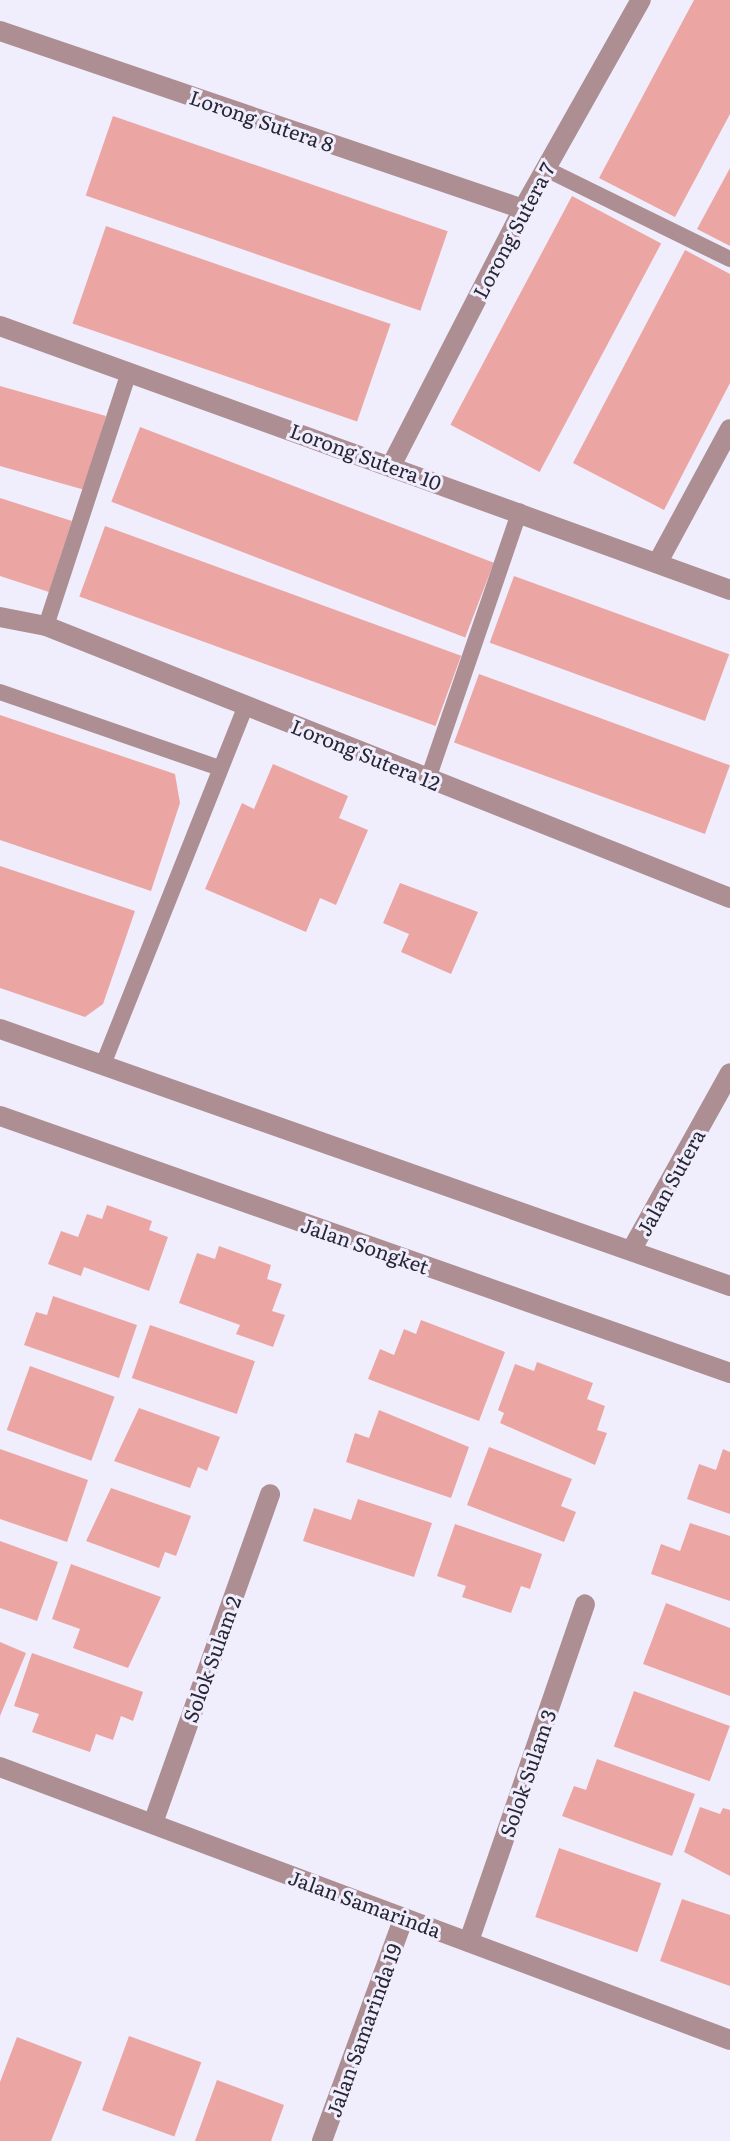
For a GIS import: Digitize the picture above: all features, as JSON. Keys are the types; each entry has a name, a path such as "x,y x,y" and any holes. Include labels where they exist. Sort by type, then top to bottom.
{"street":[{"name":"Lorong Sutera 7","path":"392,464 523,209 641,0"},
{"name":"Lorong Sutera 8","path":"0,31 523,209"},
{"name":"Lorong Sutera 10","path":"0,326 392,464 730,590"},
{"path":"658,562 730,429"},
{"name":"Lorong Sutera 12","path":"0,617 46,626 730,898"},
{"path":"0,1029 104,1062 730,1286"},
{"name":"Jalan Sutera","path":"632,1249 730,1073"},
{"name":"Jalan Songket","path":"0,1116 730,1373"},
{"name":"Solok Sulam 2","path":"153,1823 270,1494"},
{"name":"Solok Sulam 3","path":"469,1941 585,1604"},
{"name":"Jalan Samarinda","path":"0,1767 730,2040"},
{"name":"Jalan Samarinda 19","path":"322,2141 403,1920"}],"lane":[{"path":"546,169 730,259"},
{"path":"46,626 129,372"},
{"path":"428,779 520,511"},
{"path":"0,692 220,768"},
{"path":"104,1062 246,706"}],"building":[{"path":"694,0 730,0 730,114 675,217 599,178"},
{"path":"113,116 448,231 420,311 86,195"},
{"path":"730,168 730,246 697,229"},
{"path":"572,196 661,243 540,472 450,425"},
{"path":"106,226 391,324 357,421 72,323"},
{"path":"685,250 730,274 730,383 664,510 573,463"},
{"path":"0,386 106,416 85,490 0,466"},
{"path":"140,427 494,563 465,638 111,502"},
{"path":"0,498 72,521 49,592 0,576"},
{"path":"105,526 461,656 435,726 79,596"},
{"path":"514,576 729,654 705,721 490,643"},
{"path":"479,674 730,765 705,834 454,743"},
{"path":"0,715 175,774 180,803 151,891 0,840"},
{"path":"273,764 348,796 339,818 368,830 336,905 320,898 306,932 205,889 242,803 254,809"},
{"path":"0,866 135,911 103,1004 85,1017 0,988"},
{"path":"400,883 478,912 451,974 401,952 409,934 383,923"},
{"path":"107,1205 152,1221 149,1230 168,1237 149,1291 84,1267 81,1276 48,1264 61,1231 78,1237 87,1214 102,1219"},
{"path":"219,1246 271,1265 267,1279 282,1284 272,1311 285,1315 273,1347 236,1334 240,1325 179,1303 197,1253 215,1259"},
{"path":"53,1296 137,1325 119,1378 24,1345 36,1312 47,1315"},
{"path":"421,1320 505,1352 479,1421 368,1379 380,1349 394,1355 404,1329 416,1334"},
{"path":"150,1325 255,1361 237,1414 132,1378"},
{"path":"537,1362 593,1383 587,1399 605,1406 597,1430 607,1433 595,1465 500,1423 504,1413 498,1410 515,1364 534,1371"},
{"path":"30,1366 115,1397 91,1461 7,1430"},
{"path":"139,1408 220,1437 207,1471 198,1467 190,1488 114,1461"},
{"path":"379,1410 469,1447 451,1498 346,1462 355,1433 369,1438"},
{"path":"489,1447 572,1479 561,1506 576,1512 564,1542 467,1505"},
{"path":"0,1449 88,1480 67,1542 0,1519"},
{"path":"723,1449 730,1452 730,1514 687,1499 699,1464 716,1470"},
{"path":"111,1488 191,1516 176,1556 165,1552 159,1568 86,1541"},
{"path":"358,1499 432,1523 414,1577 303,1541 314,1508 351,1520"},
{"path":"690,1523 730,1536 730,1601 651,1574 661,1544 680,1551"},
{"path":"455,1524 542,1554 530,1589 521,1586 511,1613 462,1597 466,1586 437,1576"},
{"path":"0,1541 58,1562 37,1621 0,1608"},
{"path":"71,1564 161,1597 128,1668 73,1648 80,1629 52,1619"},
{"path":"666,1603 730,1628 730,1696 643,1664"},
{"path":"0,1642 26,1653 0,1716"},
{"path":"32,1653 143,1692 133,1721 121,1716 113,1740 96,1734 90,1752 32,1732 39,1714 14,1706"},
{"path":"634,1691 730,1726 710,1781 614,1746"},
{"path":"597,1759 695,1794 672,1856 562,1816 574,1786 586,1790"},
{"path":"700,1807 720,1814 723,1808 730,1810 730,1876 684,1852"},
{"path":"559,1848 661,1883 637,1952 535,1917"},
{"path":"682,1899 730,1915 730,1986 660,1961"},
{"path":"129,2036 201,2062 174,2137 102,2110"},
{"path":"17,2037 82,2062 51,2141 0,2141 0,2082"},
{"path":"217,2080 284,2105 271,2141 195,2141"}]}
